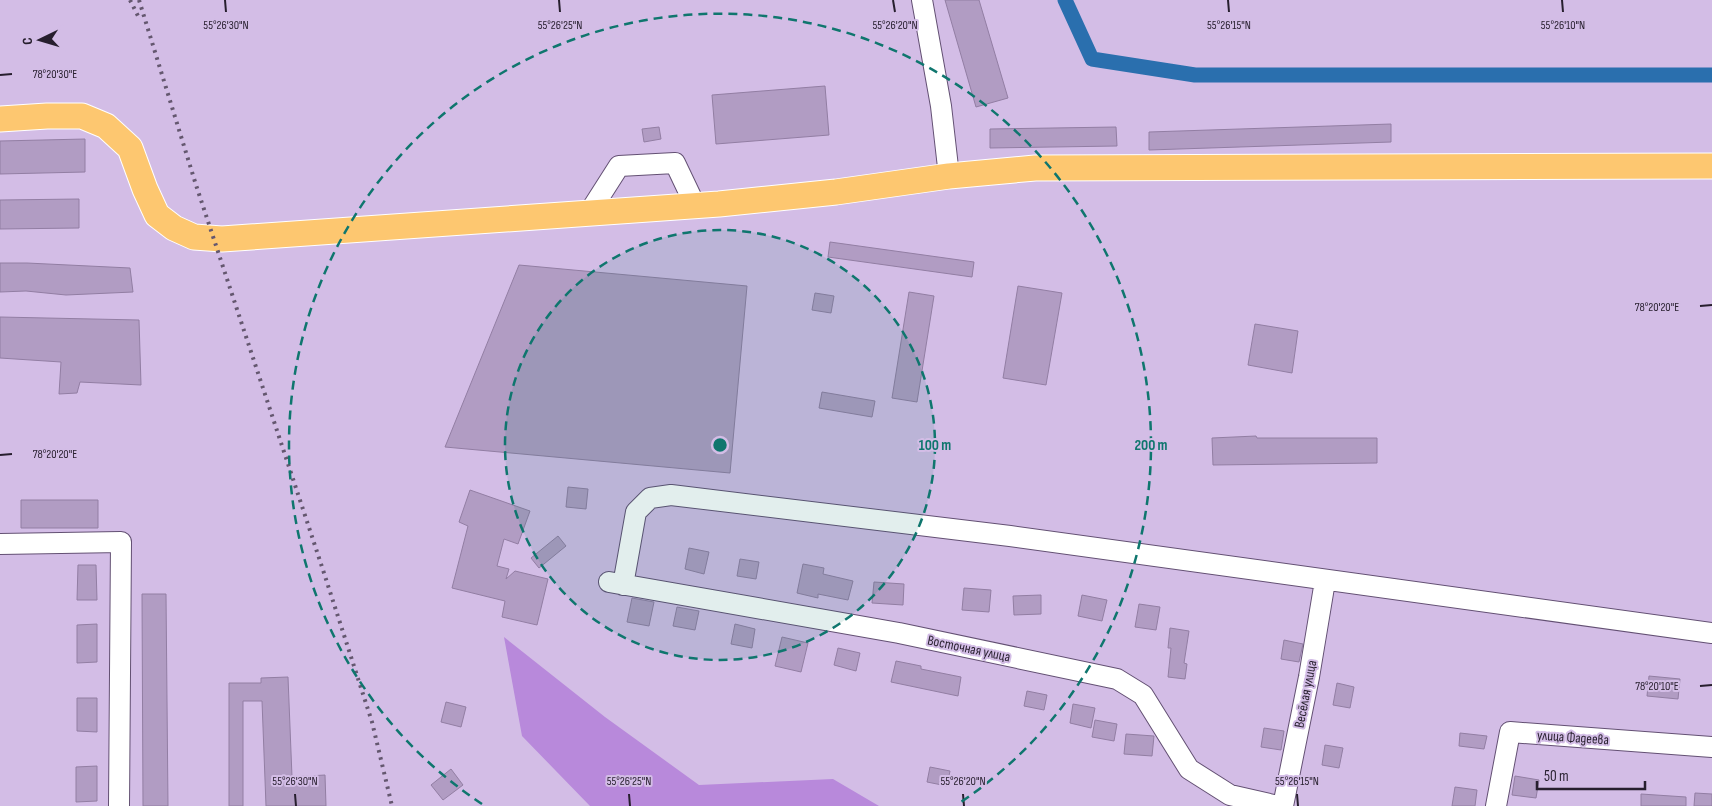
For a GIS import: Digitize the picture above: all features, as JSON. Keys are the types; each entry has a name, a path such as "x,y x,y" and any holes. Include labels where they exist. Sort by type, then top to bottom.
{"main road":[{"path":"0,119 82,116 106,126 130,148 157,215 174,228 194,237 222,239 695,206 836,192 950,176 1035,168 1712,166"}],"street":[{"path":"922,0 941,106 950,176"},
{"path":"589,213 619,166 675,163 695,206"},
{"name":"Восточная улица","path":"1278,806 1230,795 1189,769 1143,695 1117,679 899,633 616,583 636,512 650,498 671,495 1010,536 1325,581"},
{"path":"0,544 121,542 119,806"},
{"path":"1325,581 1712,633"},
{"name":"Весёлая улица","path":"1283,806 1309,677 1325,581"},
{"name":"улица Фадеева","path":"1496,806 1510,732 1712,747"}],"shaded area":[{"path":"504,637 605,717 699,785 833,779 879,806 590,806 522,736"}],"building":[{"path":"945,0 979,0 1008,98 976,107"},
{"path":"825,86 829,135 716,144 712,95"},
{"path":"1391,124 1391,142 1149,150 1149,132"},
{"path":"659,127 661,139 644,142 642,129"},
{"path":"1116,127 1117,146 990,148 990,129"},
{"path":"85,139 85,172 0,174 0,141"},
{"path":"79,199 79,228 0,229 0,200"},
{"path":"830,242 974,262 972,277 828,257"},
{"path":"0,263 130,268 133,292 66,295 26,291 0,292"},
{"path":"519,265 747,286 730,473 445,447"},
{"path":"1018,286 1062,293 1046,385 1003,378"},
{"path":"909,292 934,296 917,402 892,398"},
{"path":"815,293 834,296 831,313 812,310"},
{"path":"0,317 139,320 141,385 80,382 77,393 59,394 61,362 0,358"},
{"path":"1255,324 1298,331 1292,373 1248,365"},
{"path":"822,392 875,401 872,417 819,408"},
{"path":"1256,436 1257,438 1377,438 1377,463 1213,465 1212,438"},
{"path":"568,487 588,489 586,509 566,507"},
{"path":"470,490 530,511 518,544 504,539 497,566 509,569 506,579 515,571 548,579 537,625 502,617 505,601 452,588 468,526 459,522"},
{"path":"21,500 98,500 98,528 21,528"},
{"path":"558,536 566,546 539,568 531,558"},
{"path":"689,548 709,552 704,574 685,569"},
{"path":"740,559 759,562 756,579 737,576"},
{"path":"803,564 824,568 823,574 853,581 848,600 818,594 818,598 797,593"},
{"path":"78,565 96,565 97,600 77,600"},
{"path":"874,582 904,584 903,605 872,603"},
{"path":"964,588 991,590 989,612 962,610"},
{"path":"142,594 166,594 168,806 143,806"},
{"path":"1041,595 1041,614 1014,615 1013,596"},
{"path":"1082,595 1107,600 1102,621 1078,616"},
{"path":"632,598 654,602 649,626 627,622"},
{"path":"1139,604 1160,607 1156,630 1135,627"},
{"path":"677,607 699,611 695,630 673,626"},
{"path":"97,624 97,662 77,663 77,625"},
{"path":"735,624 755,629 752,648 731,644"},
{"path":"1170,628 1189,631 1184,663 1187,664 1185,679 1168,677 1171,648 1168,648"},
{"path":"782,637 808,643 801,672 775,666"},
{"path":"1284,640 1303,644 1299,662 1281,659"},
{"path":"838,648 860,653 856,671 834,665"},
{"path":"896,661 921,666 921,669 961,677 958,696 891,682"},
{"path":"1649,676 1680,679 1678,699 1647,696"},
{"path":"288,677 292,777 325,775 326,806 266,806 262,701 243,701 243,806 229,806 229,683 261,683 261,678"},
{"path":"1337,683 1354,687 1350,708 1333,705"},
{"path":"1027,691 1047,695 1044,710 1024,706"},
{"path":"77,698 97,698 97,732 77,731"},
{"path":"446,702 466,707 461,727 441,722"},
{"path":"1073,704 1095,708 1091,728 1070,723"},
{"path":"1095,720 1117,724 1114,741 1092,737"},
{"path":"1264,728 1284,731 1281,750 1261,747"},
{"path":"1460,733 1487,736 1484,749 1459,746"},
{"path":"1126,734 1154,736 1152,756 1124,754"},
{"path":"1325,745 1343,748 1339,768 1322,765"},
{"path":"97,766 97,801 76,802 76,767"},
{"path":"930,767 950,771 947,786 927,782"},
{"path":"451,769 463,785 443,800 431,785"},
{"path":"1515,776 1539,780 1536,798 1512,795"},
{"path":"1455,787 1477,790 1475,806 1452,806"},
{"path":"1695,793 1712,794 1712,806 1694,806"},
{"path":"1641,794 1686,797 1686,806 1641,806"}],"waterway":[{"path":"1065,0 1092,59 1195,75 1712,75"}],"railway":[{"path":"130,0 139,18"},
{"path":"139,0 196,185 372,722 392,806"}]}
